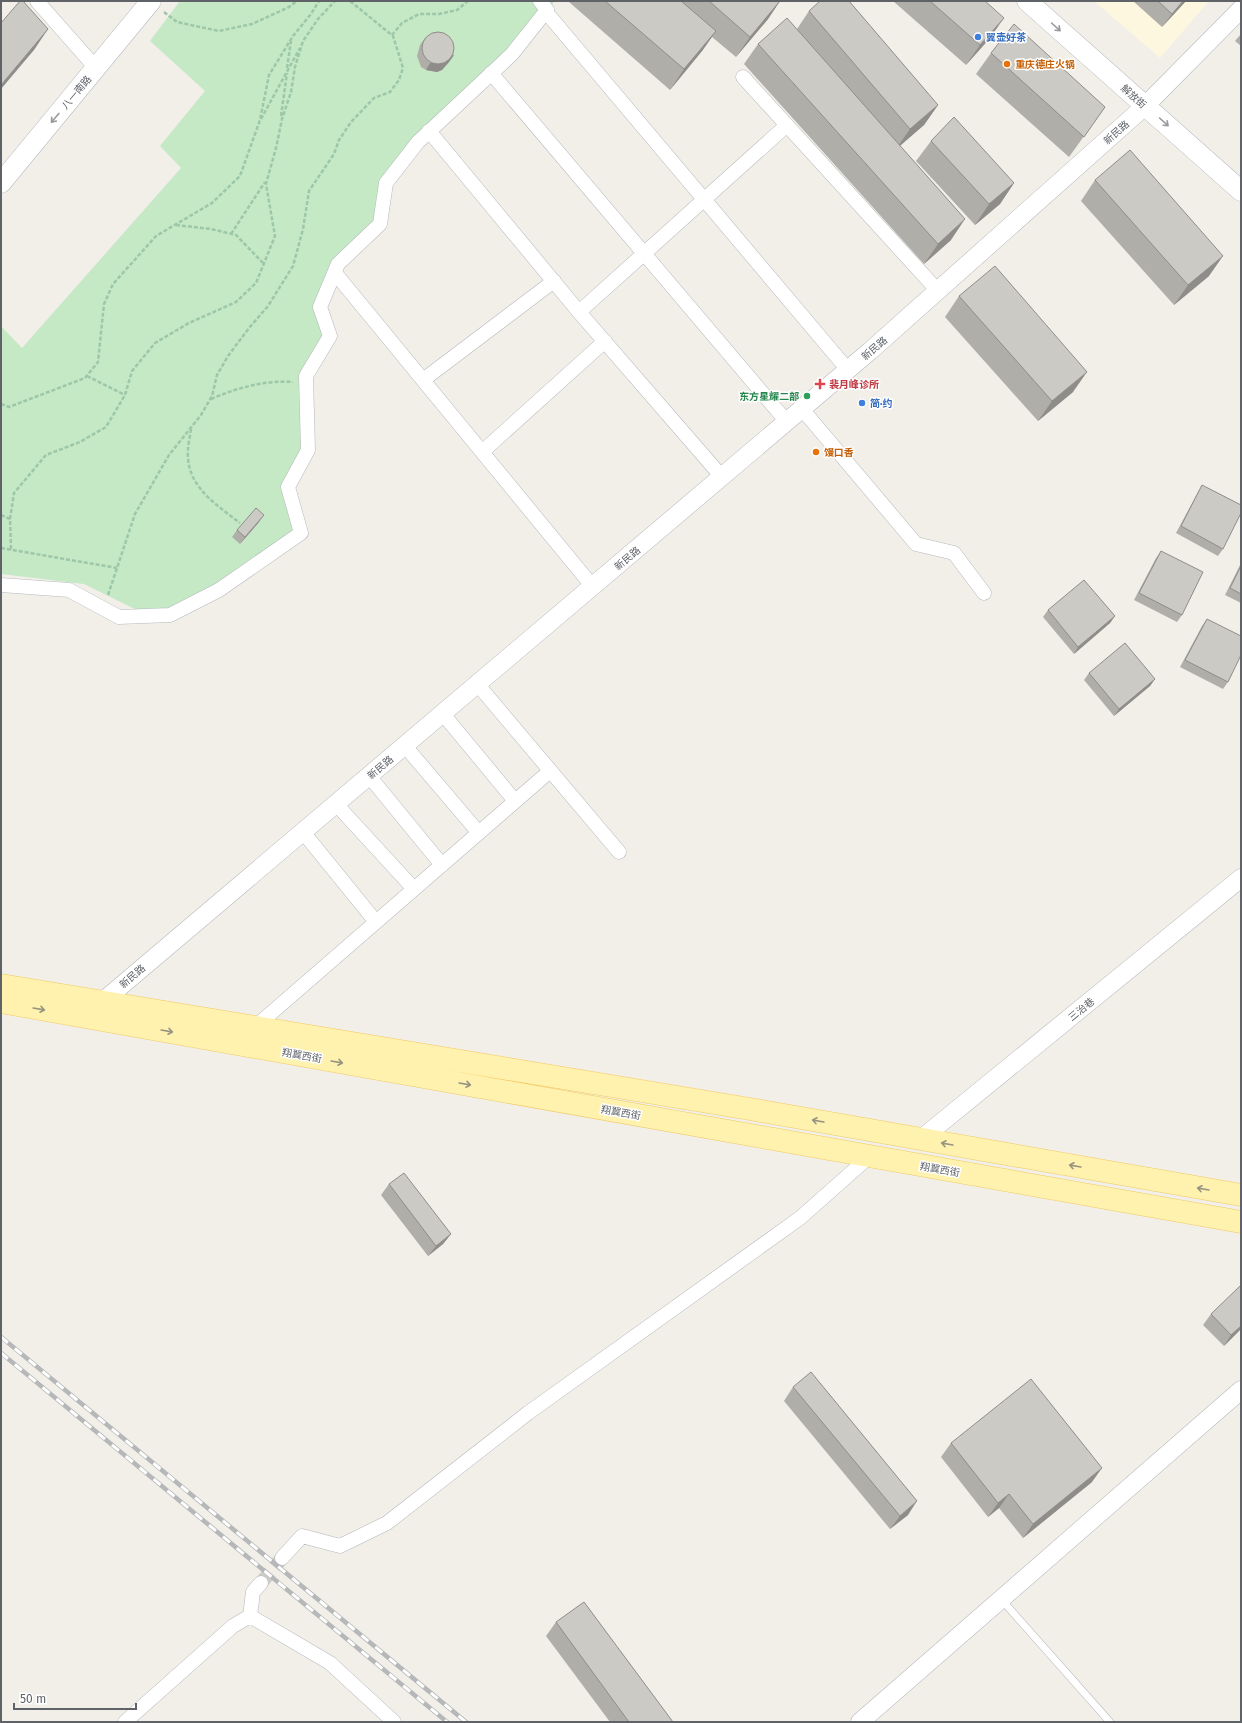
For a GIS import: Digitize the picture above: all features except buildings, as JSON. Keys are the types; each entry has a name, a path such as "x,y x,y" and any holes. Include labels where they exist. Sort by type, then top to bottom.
{"main road":[{"name":"八一南路","path":"1,162 91,64 146,1"},
{"name":"解放街","path":"1027,1 1150,101 1241,191"},
{"path":"1048,1 1150,101 1241,173"},
{"name":"八一南路","path":"1,183 91,64"},
{"name":"翔翼西街","path":"1,985 921,1139 1241,1195"},
{"name":"翔翼西街","path":"1,1002 1241,1222"}],"street":[{"path":"37,1 91,64"},
{"path":"1,585 69,590 119,617 170,615 219,590 300,533 288,487 308,450 306,376 330,336 320,307 338,264 380,224 386,183 418,142 512,54 543,6 848,370"},
{"name":"新民路","path":"102,1002 848,370 1150,101 1241,9"},
{"path":"491,73 787,422"},
{"path":"744,77 938,291"},
{"path":"579,312 787,125"},
{"path":"429,132 579,312 722,477"},
{"path":"335,273 593,587"},
{"path":"423,380 554,281"},
{"path":"482,452 605,341"},
{"path":"802,409 916,544 954,554 984,593"},
{"path":"478,685 619,852"},
{"path":"443,714 516,801"},
{"path":"405,746 479,833"},
{"path":"255,1027 550,771"},
{"path":"369,776 442,865"},
{"path":"336,804 414,889"},
{"path":"303,832 376,922"},
{"name":"三治巷","path":"921,1139 1241,878"},
{"path":"282,1558 302,1536 340,1546 387,1523 528,1413 800,1218 870,1156"},
{"path":"860,1722 1241,1390"},
{"path":"250,1616 253,1592 260,1583"},
{"path":"125,1722 233,1626 250,1616"},
{"path":"250,1616 330,1663 394,1722"}],"lane":[{"path":"1001,1599 1110,1722"}],"path":[{"path":"146,1 177,22 219,30 252,24 289,7 297,1"},
{"path":"1,404 9,407 87,376 98,362 104,304 114,284 156,236 212,203 240,176 259,123 269,75 291,39 311,14 318,1"},
{"path":"259,123 303,42 318,18 335,1"},
{"path":"105,609 135,514 169,456 191,429 210,399 217,375 228,356 268,306 293,266 304,229 309,191 334,154 339,140 364,107 374,98 390,92 399,80 403,68 392,35 350,1"},
{"path":"392,35 402,23 419,14 439,14 458,10 468,1"},
{"path":"279,130 291,39"},
{"path":"11,549 10,519 14,493 46,455 80,442 106,427 125,396 132,372 155,343 189,323 236,302 256,283 263,262 275,236 266,184 303,42"},
{"path":"232,234 267,179"},
{"path":"175,225 211,229 236,235 263,262"},
{"path":"87,376 125,396"},
{"path":"210,399 234,389 263,382 285,381 306,383"},
{"path":"191,429 188,458 194,481 204,494 240,523"},
{"path":"1,515 10,519"},
{"path":"1,548 118,568"}],"shaded area":[{"path":"1094,1 1209,1 1160,58"}],"green space":[{"path":"180,1 555,1 509,57 383,188 380,224 338,264 320,307 330,336 306,375 308,457 284,493 301,533 219,590 149,616 84,584 1,574 1,326 22,348 181,168 160,146 205,91 150,41"}],"tunnel":[{"path":"261,1583 282,1558"}],"railway":[{"path":"1,1337 466,1722"},
{"path":"1,1353 447,1722"}],"place":[{"name":"翼壶好茶","path":"978,37"},
{"name":"重庆德庄火锅","path":"1007,64"},
{"name":"裴月峰诊所","path":"820,384"},
{"name":"东方星耀二部","path":"807,396"},
{"name":"简·约","path":"862,403"},
{"name":"馒口香","path":"816,452"}]}
